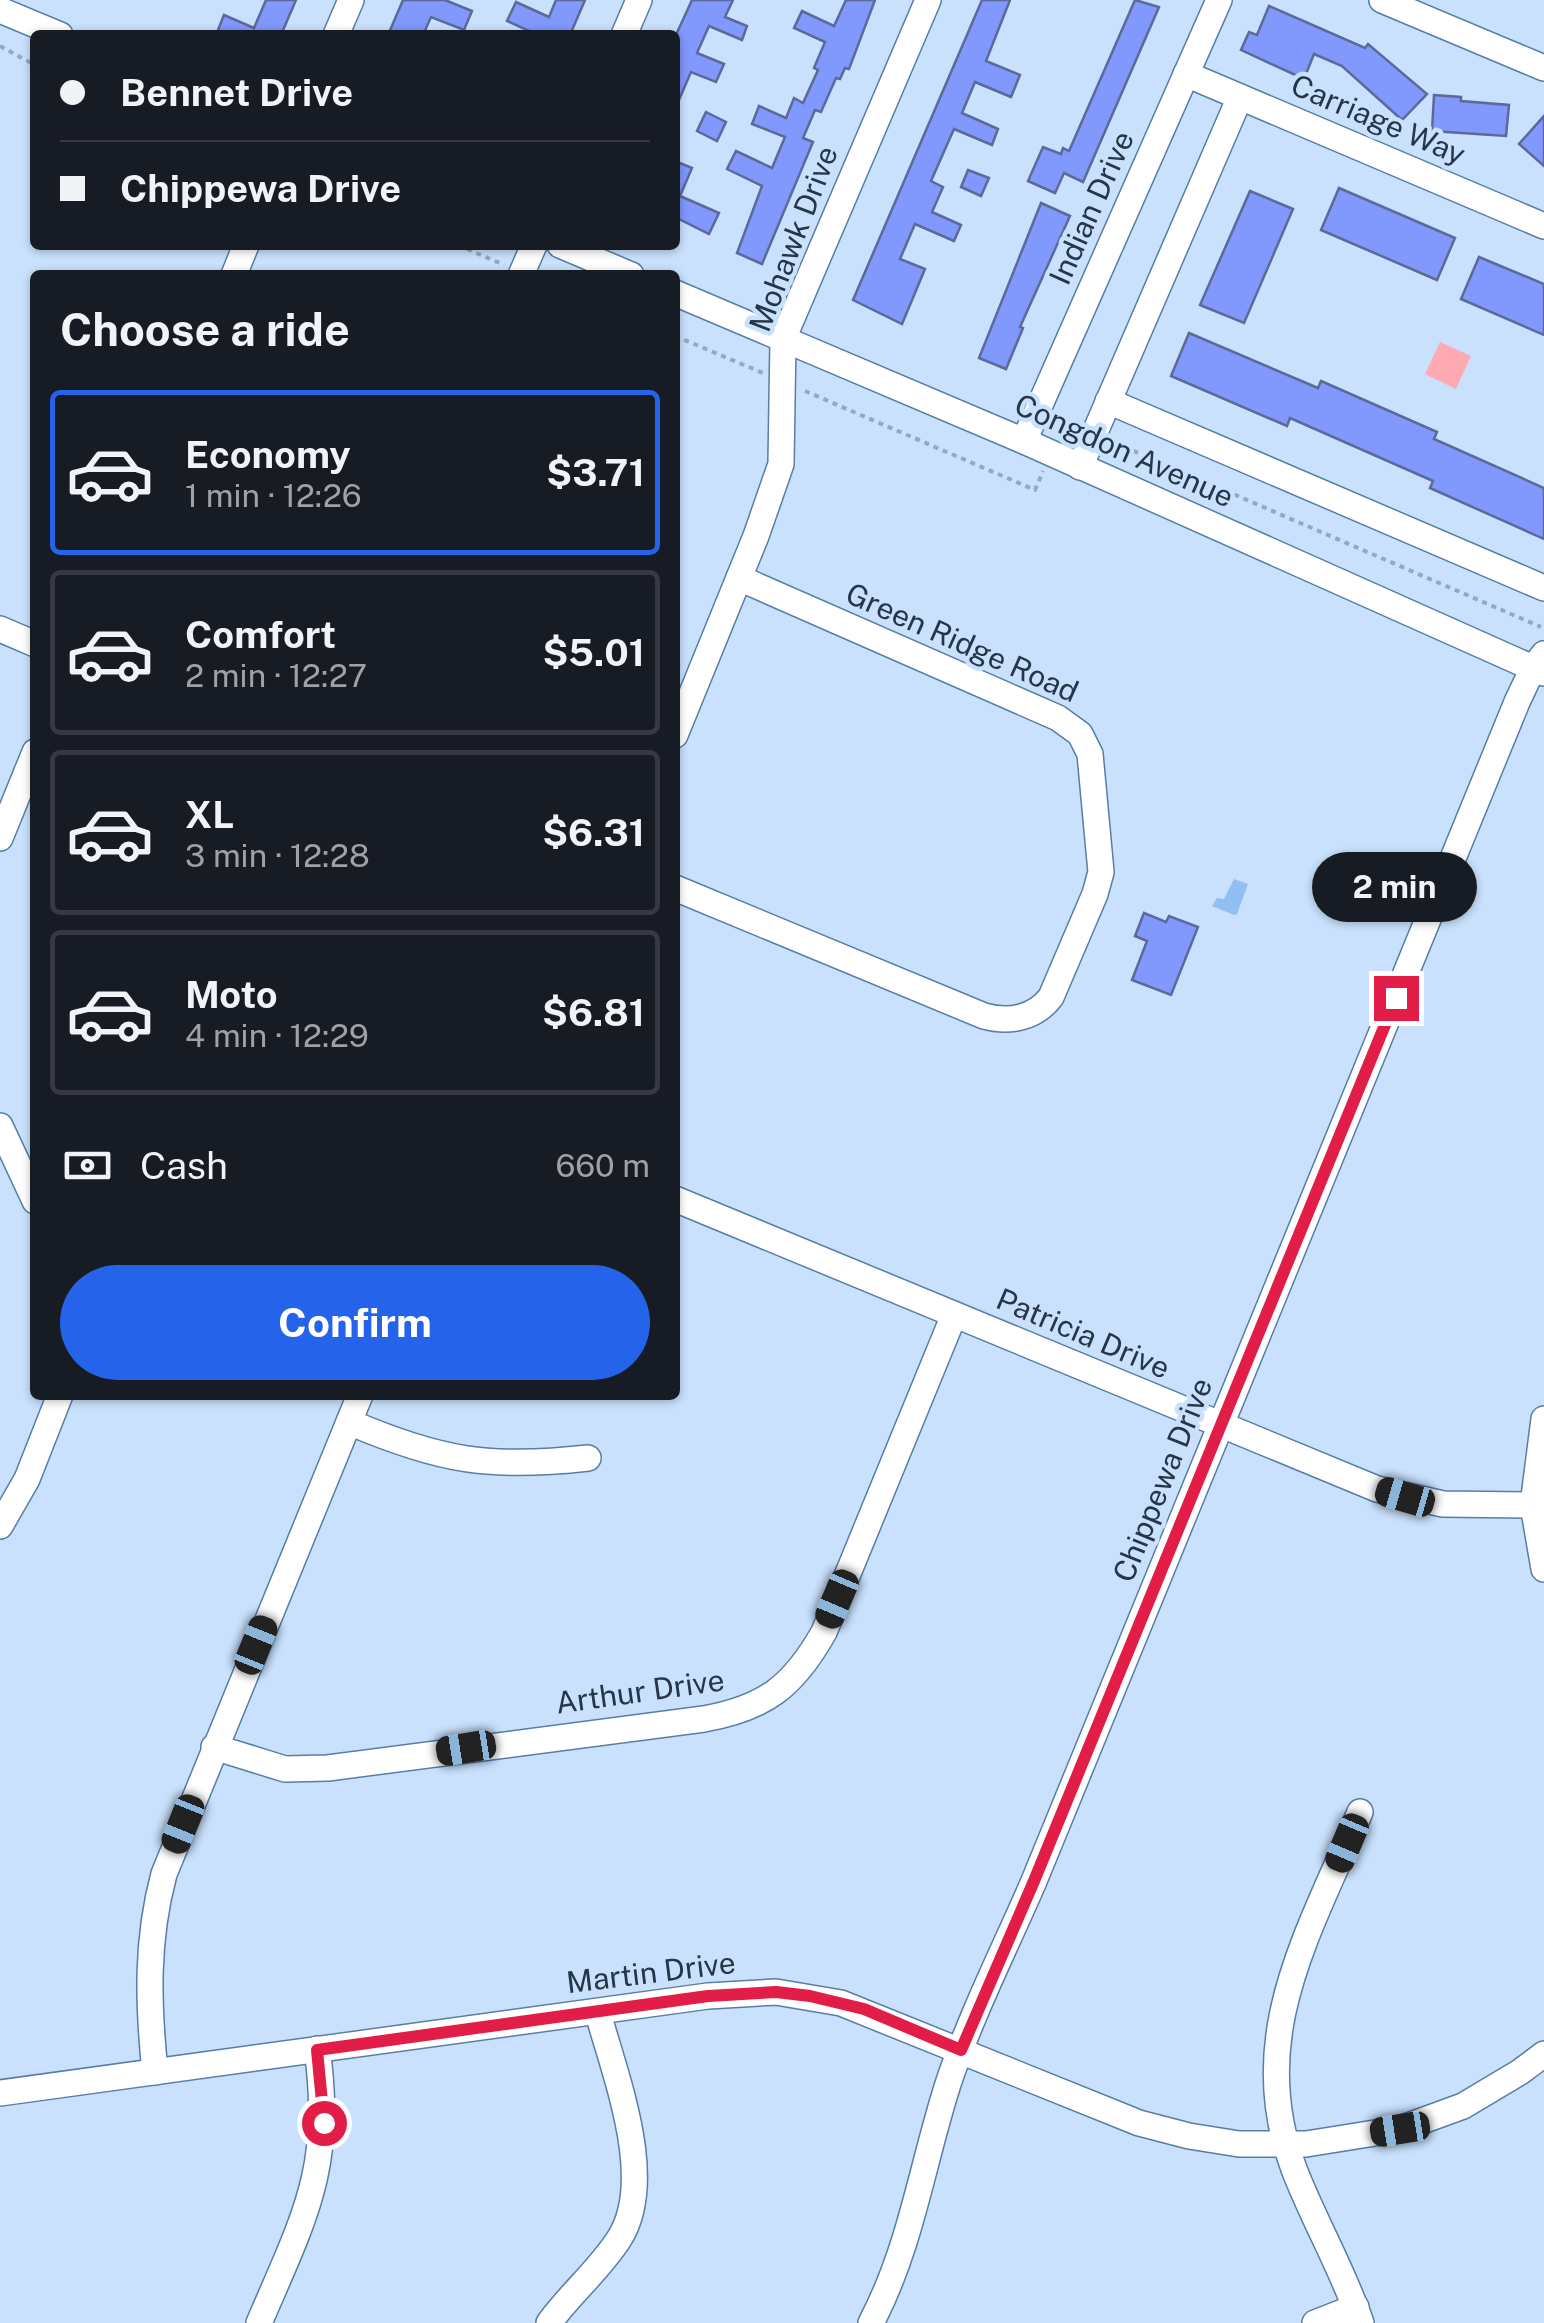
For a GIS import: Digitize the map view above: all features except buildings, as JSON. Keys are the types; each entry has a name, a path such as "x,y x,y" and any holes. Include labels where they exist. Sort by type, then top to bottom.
{"street":[{"path":"338,30 351,0"},
{"path":"626,30 639,0"},
{"name":"Mohawk Drive","path":"680,723 781,464 783,339 928,0"},
{"name":"Indian Drive","path":"1024,441 1219,0"},
{"path":"1382,0 1544,68"},
{"path":"0,10 48,30"},
{"name":"Carriage Way","path":"1186,74 1544,226"},
{"path":"1080,466 1240,97"},
{"path":"514,270 530,250"},
{"path":"572,250 619,270"},
{"name":"Congdon Avenue","path":"680,296 1540,665"},
{"path":"1108,401 1544,588"},
{"name":"Green Ridge Road","path":"680,890 999,1020 1024,1016 1047,1002 1100,878 1090,754 1074,728 738,578"},
{"path":"0,629 30,642"},
{"name":"Chippewa Drive","path":"872,2323 904,2249 936,2124 961,2050 1540,665"},
{"path":"0,838 30,764"},
{"path":"0,1126 30,1191"},
{"name":"Patricia Drive","path":"680,1200 1377,1489 1405,1497 1476,1506 1534,1505"},
{"name":"Arthur Drive","path":"214,1747 285,1769 328,1768 704,1719 763,1701 788,1684 824,1632 954,1315"},
{"path":"0,1526 27,1478 58,1400"},
{"path":"156,2072 148,1972 155,1912 169,1860 358,1400"},
{"path":"1544,1419 1534,1505 1544,1569"},
{"path":"349,1422 413,1448 457,1459 527,1462 588,1458"},
{"path":"1314,2323 1358,2315 1288,2145 1274,2074 1281,2013 1295,1968 1360,1812"},
{"name":"Martin Drive","path":"0,2093 708,1996 776,1992 864,2009 1138,2123 1240,2144 1288,2145 1400,2129 1463,2106 1544,2054"},
{"path":"549,2323 621,2237 634,2197 635,2157 598,2013"},
{"path":"259,2323 300,2228 317,2175 324,2106 317,2050"}],"path":[{"path":"0,46 30,62"},
{"path":"469,250 514,270"},
{"path":"680,338 762,372"},
{"path":"809,392 1035,490 1043,472"},
{"path":"1057,439 1064,420"},
{"path":"1106,440 1541,628"}],"shaded area":[{"path":"1440,342 1471,356 1456,389 1425,374"}],"water":[{"path":"1234,879 1248,884 1234,915 1212,906 1217,898 1224,899"}],"route":[{"path":"324,2123 317,2050 708,1996 776,1992 841,2002 961,2050 1396,998"}]}
